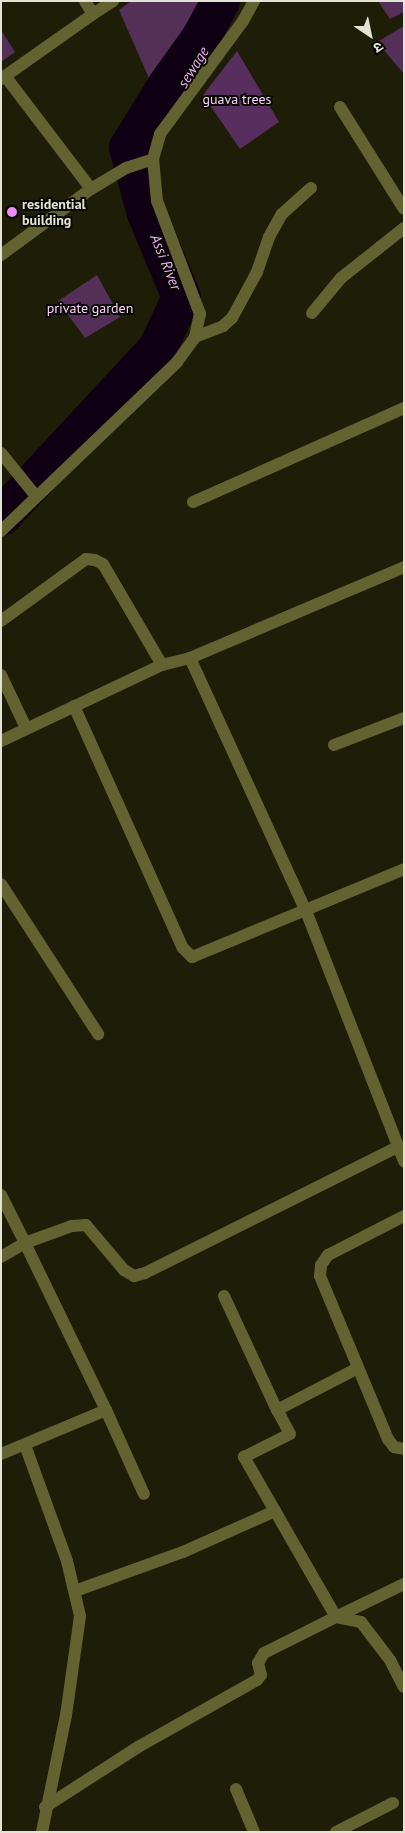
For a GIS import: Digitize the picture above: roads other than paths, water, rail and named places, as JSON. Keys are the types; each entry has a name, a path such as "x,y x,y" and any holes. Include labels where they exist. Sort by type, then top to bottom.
{"street":[{"path":"85,1 93,14"},
{"path":"91,189 3,78 113,1"},
{"path":"1,531 31,490 178,362 195,337 200,314 157,201 153,159 160,134 243,21 254,1"},
{"path":"340,108 404,209"},
{"path":"1,255 91,189 126,168 153,159"},
{"path":"195,337 223,326 232,318 257,272 270,237 282,214 310,188"},
{"path":"312,313 341,278 404,228"},
{"path":"193,502 404,408"},
{"path":"1,453 31,490"},
{"path":"1,621 86,559 95,560 103,564 162,665"},
{"path":"1,740 162,665 190,658 404,567"},
{"path":"190,658 306,912 404,1160"},
{"path":"1,675 26,728"},
{"path":"74,706 183,948 192,956 306,912 404,869"},
{"path":"334,745 404,718"},
{"path":"1,884 98,1034"},
{"path":"1,1257 25,1242 72,1226 86,1225 124,1270 134,1276 145,1273 398,1147"},
{"path":"1,1195 106,1410 144,1494"},
{"path":"404,1216 328,1255 321,1265 320,1276 388,1439 394,1446 404,1449"},
{"path":"224,1296 290,1434 244,1457 336,1617 361,1622 390,1660 404,1687"},
{"path":"277,1410 358,1368"},
{"path":"1,1454 106,1410"},
{"path":"25,1445 75,1591 80,1616 66,1715 45,1807 42,1832"},
{"path":"75,1591 173,1556 275,1511"},
{"path":"45,1807 138,1747 257,1680 261,1675 258,1663 264,1653 404,1584"},
{"path":"236,1789 254,1832"},
{"path":"336,1832 393,1803"}],"waterway":[{"name":"Assi River","path":"1,516 157,348 181,297 146,213 128,147 167,84 200,38 220,1"},
{"name":"sewage","path":"152,133 234,1"},
{"name":"sewage","path":"145,172 152,194"},
{"name":"sewage","path":"165,239 188,312"}],"place":[{"name":"residential building","path":"12,212"}],"park label":[{"name":"guava trees","path":"237,99"},
{"name":"private garden","path":"90,308"}]}
